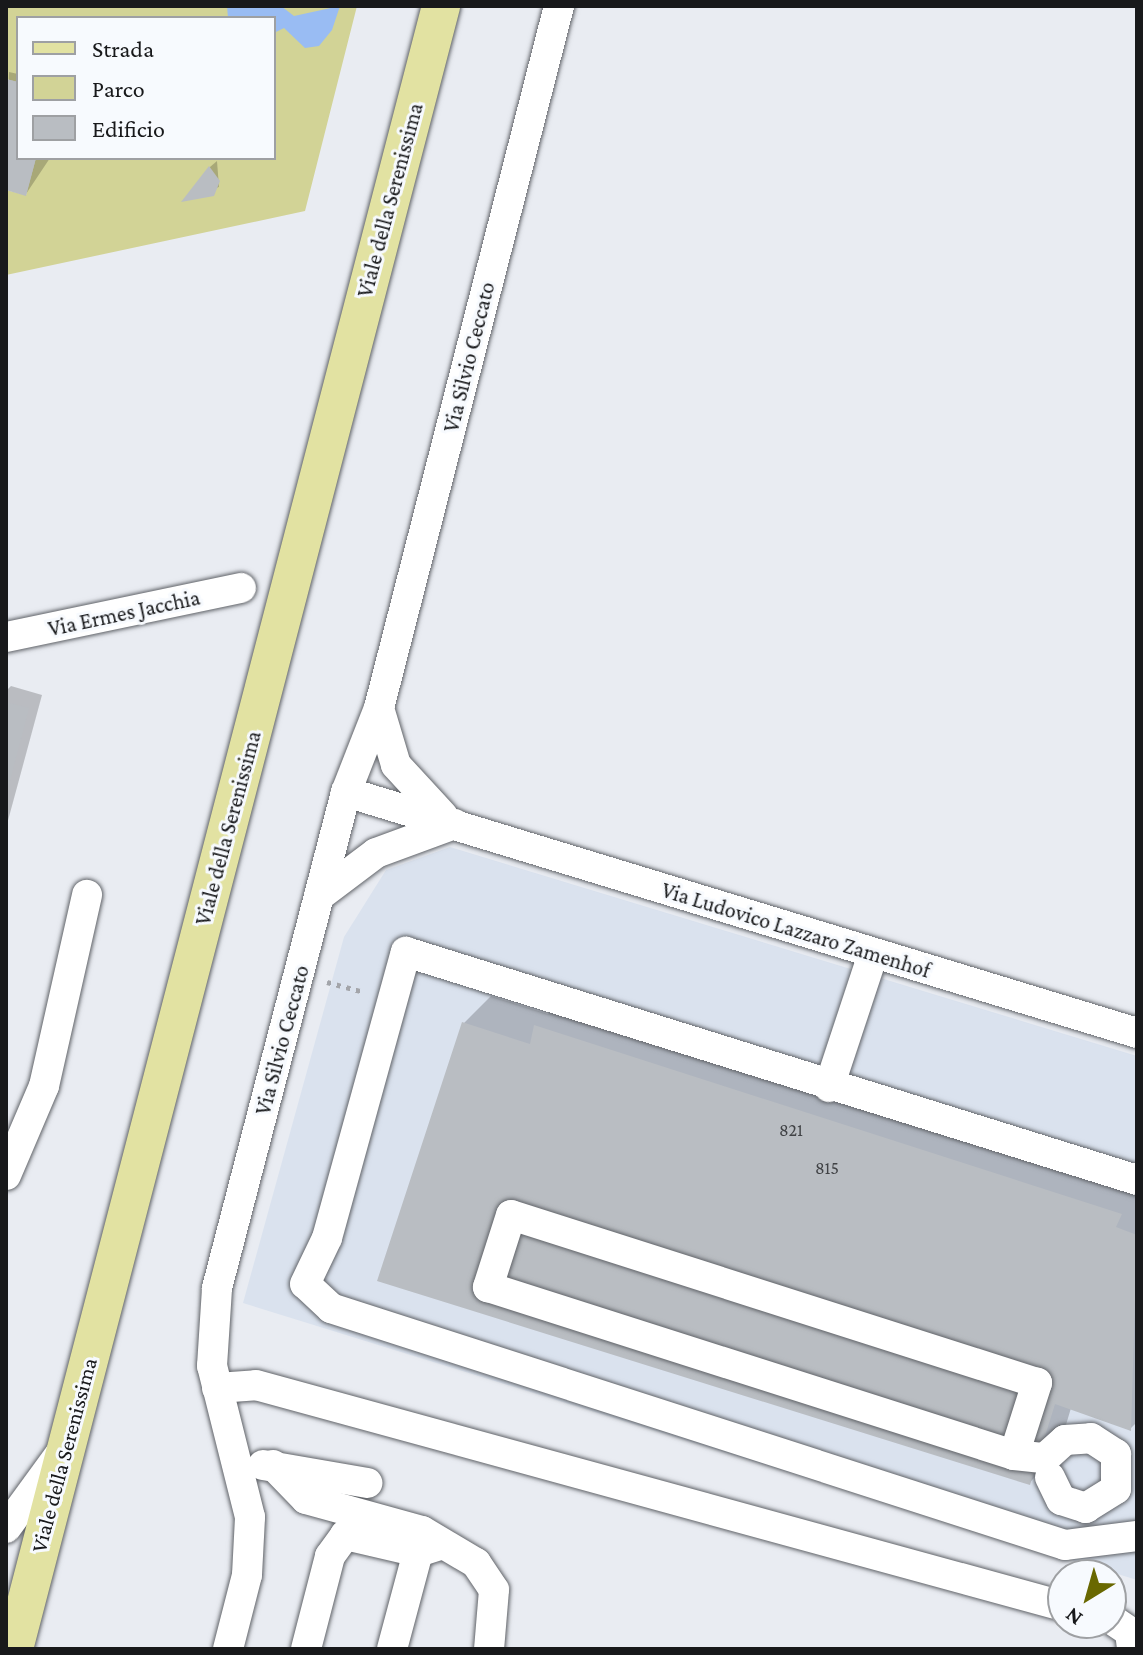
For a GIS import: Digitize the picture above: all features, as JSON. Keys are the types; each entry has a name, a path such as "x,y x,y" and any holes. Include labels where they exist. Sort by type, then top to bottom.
{"main road":[{"name":"Viale della Serenissima","path":"14,1649 441,6"}],"street":[{"name":"Via Silvio Ceccato","path":"228,1649 250,1539 239,1466 217,1388 217,1288 346,792 379,708 559,6"},
{"name":"Via Ermes Jacchia","path":"6,637 241,588"},
{"path":"379,708 396,765 420,798 455,824"},
{"name":"Via Ludovico Lazzaro Zamenhof","path":"346,792 1137,1033"},
{"path":"319,896 376,853 455,824"},
{"path":"6,1175 40,1100 87,895"},
{"path":"1137,1180 829,1087 406,952 396,1001 327,1238 305,1284 331,1308 1065,1545 1137,1536"},
{"path":"829,1087 873,954"},
{"path":"6,1116 27,1093 52,1044"},
{"path":"1014,1455 1037,1383 511,1215 488,1287 1014,1455 1045,1458 1065,1440 1091,1438 1116,1454 1116,1489 1086,1508 1061,1500 1050,1477"},
{"path":"217,1388 256,1385 1047,1602"},
{"path":"6,1528 66,1446"},
{"path":"273,1465 306,1499 422,1531 429,1549 392,1649"},
{"path":"239,1466 273,1465 367,1483"},
{"path":"306,1649 337,1542 357,1534 429,1549 476,1563 494,1590 489,1649"}],"path":[{"path":"299,974 396,1001"}],"shaded area":[{"path":"450,847 1137,1056 1137,1580 1127,1577 1127,1559 1069,1559 243,1303 344,937 386,870"}],"green space":[{"path":"6,6 357,6 305,211 6,275 6,190 26,195 35,160 276,160 276,16 16,16 16,82 6,79"}],"water":[{"path":"227,6 281,6 294,16 340,6 332,30 319,46 305,48 284,28 276,32 276,16 228,16"}],"building":[{"path":"6,79 16,82 16,160 35,160 26,196 6,190"},
{"path":"209,166 220,181 214,196 181,202"},
{"path":"6,702 29,708 7,792 6,792"},
{"path":"462,1022 530,1044 534,1025 1122,1214 1116,1227 1137,1235 1131,1431 1055,1404 1030,1485 377,1281"}]}
